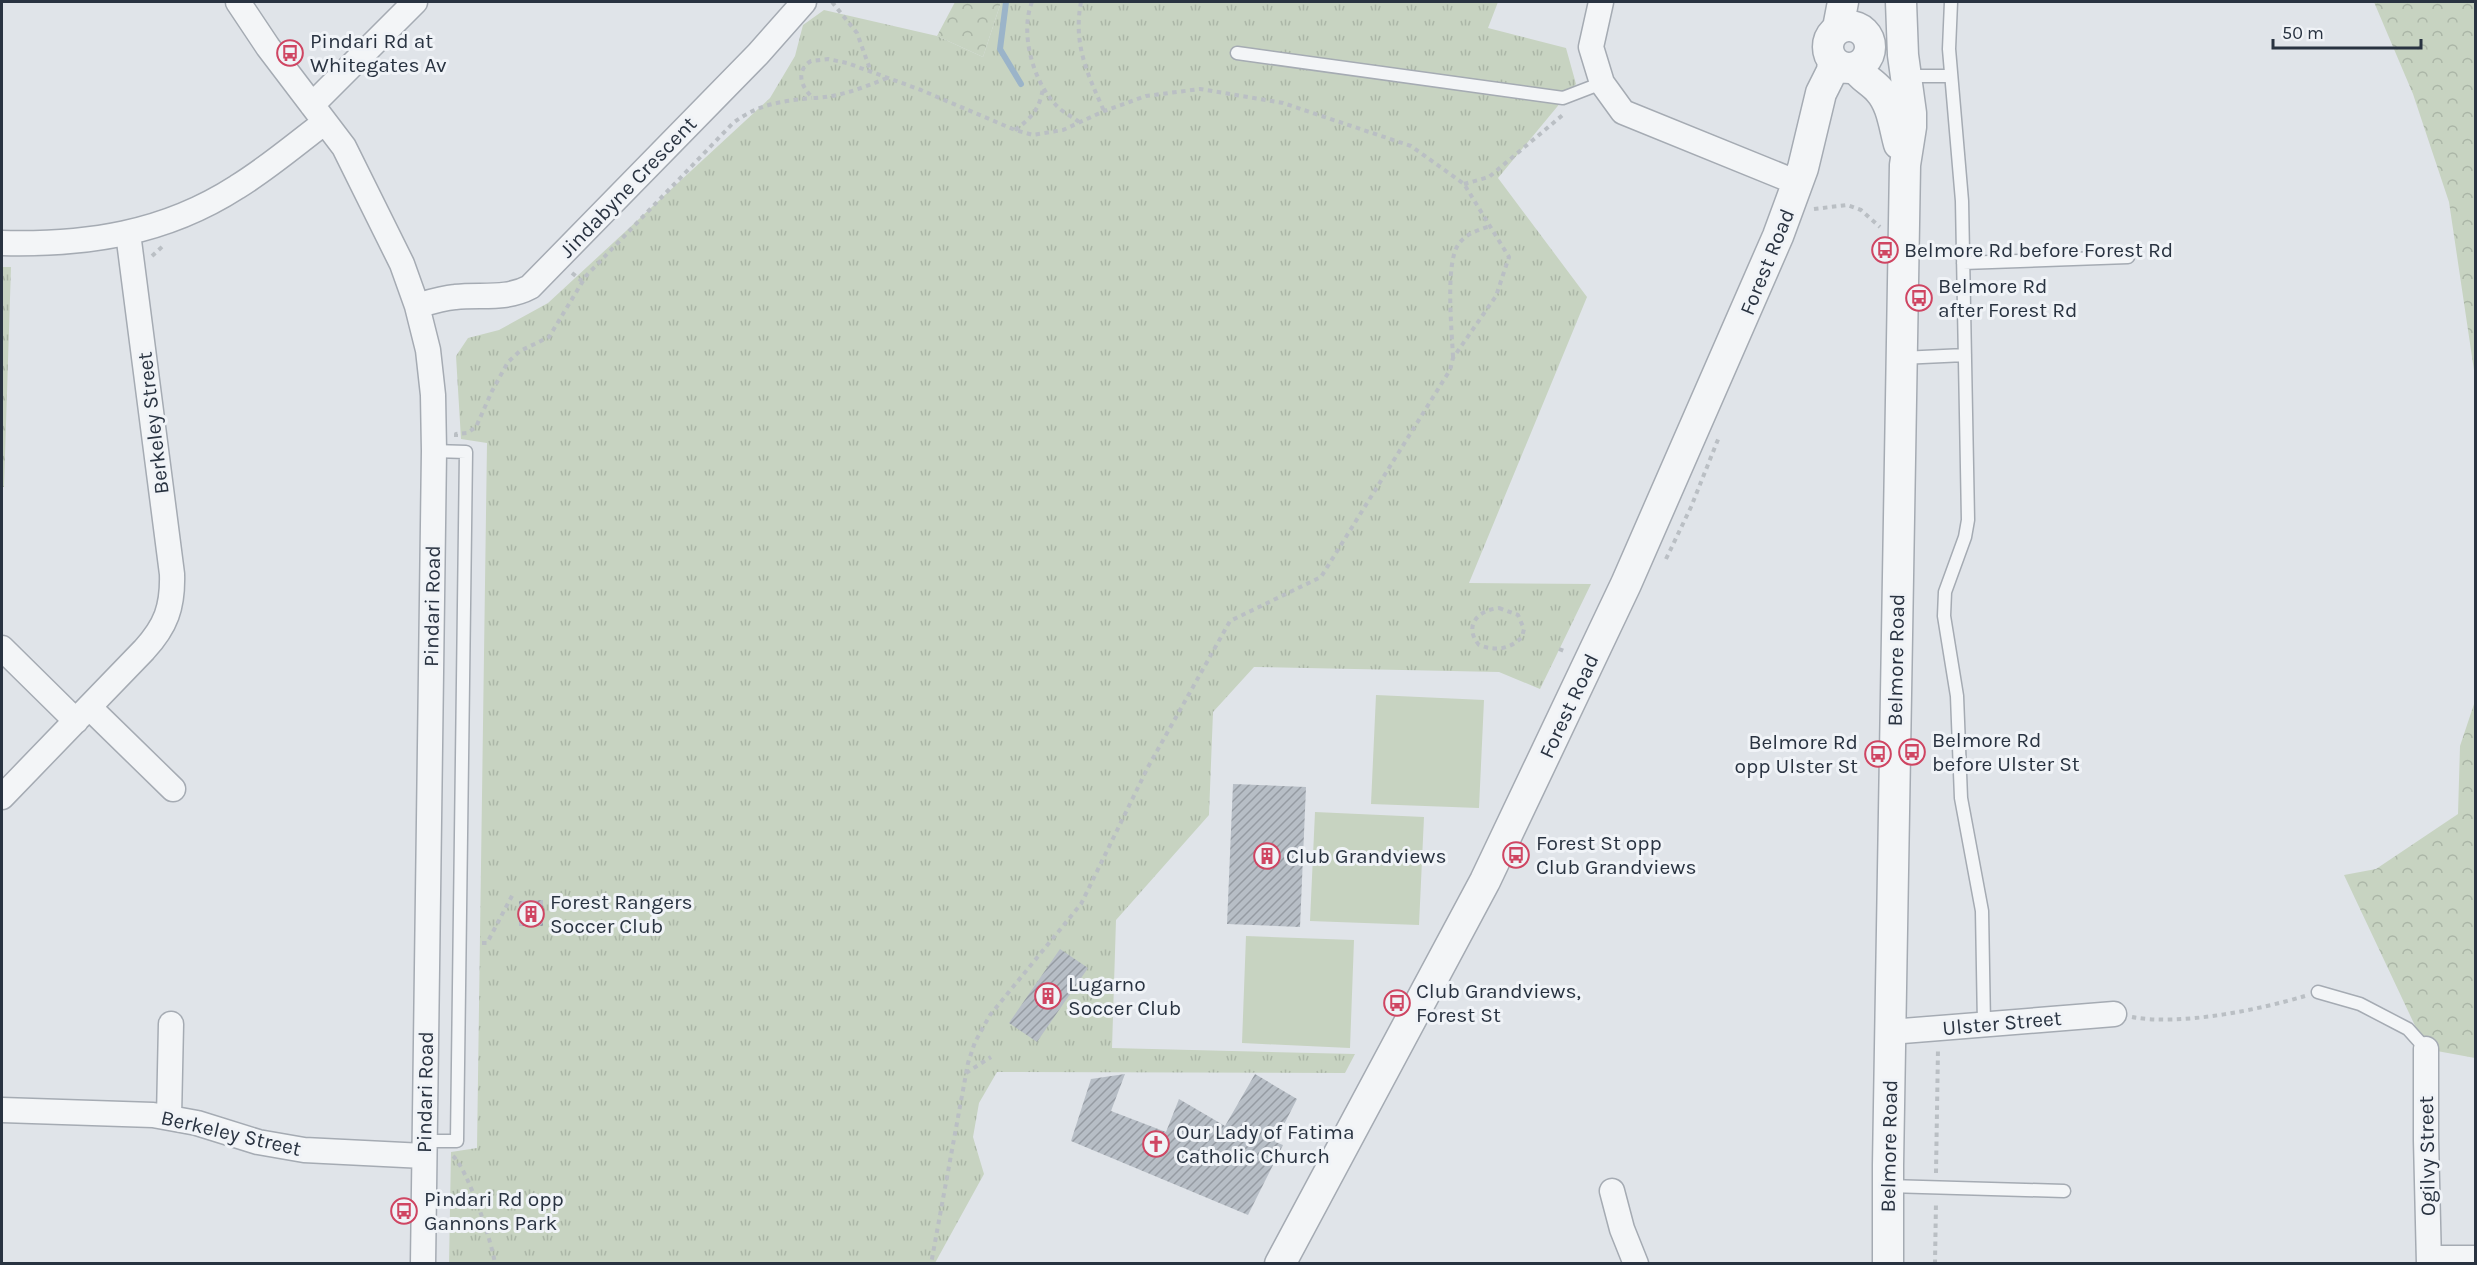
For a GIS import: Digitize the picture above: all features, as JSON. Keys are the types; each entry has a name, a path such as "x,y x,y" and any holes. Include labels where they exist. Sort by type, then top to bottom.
{"street":[{"name":"Pindari Road","path":"238,2 268,47 344,147 402,264 417,306 428,350 445,452 432,1146 423,1263"},
{"path":"2,243 76,242 128,233 188,213 236,188 319,113 415,2"},
{"name":"Jindabyne Crescent","path":"417,306 455,297 507,296 530,287 758,54 804,2"},
{"path":"1601,2 1591,47 1602,83 1623,112 1794,193"},
{"path":"1857,2 1853,25 1877,48 1905,65"},
{"name":"Belmore Road","path":"1888,1263 1901,357 1905,165 1911,127 1901,2"},
{"name":"Forest Road","path":"1280,1263 1480,891 1626,584 1732,346 1794,193 1814,128 1821,93 1832,71 1846,65 1828,50 1830,37 1853,25"},
{"name":"Belmore Road","path":"1846,65 1878,88 1884,96 1905,165"},
{"name":"Berkeley Street","path":"2,797 177,618 128,233"},
{"path":"2,648 173,789"},
{"name":"Ulster Street","path":"1890,1032 2114,1014"},
{"path":"169,1117 171,1024"},
{"name":"Ogilvy Street","path":"2426,1049 2429,1261"},
{"name":"Berkeley Street","path":"2,1110 169,1117 281,1147 329,1153 432,1146"},
{"path":"1612,1191 1622,1229 1636,1263"},
{"path":"2429,1261 2475,1258"}],"lane":[{"path":"1950,2 1949,49 1962,201 1968,520 1965,537 1946,585 1944,616 1957,696 1961,798 1982,911 1984,1025"},
{"path":"1237,53 1563,98 1602,83"},
{"path":"1905,65 1951,76"},
{"path":"1964,263 2128,257"},
{"path":"1901,357 1965,355"},
{"path":"432,1146 457,1141 466,452 445,452"},
{"path":"2318,992 2360,1004 2408,1029 2426,1049"},
{"path":"1888,1186 2064,1191"}],"path":[{"path":"832,2 857,33 872,73"},
{"path":"1032,2 1028,31 1030,58 1043,86 1059,108 1080,122"},
{"path":"1081,2 1079,12 1081,57 1104,111"},
{"path":"813,98 803,88 802,71 811,61 837,60 921,90 1015,130 1033,135 1046,134 1146,96 1200,89 1283,103 1411,146 1464,184 1509,257 1497,296 1453,358"},
{"path":"456,434 467,433 476,427 508,363 520,351 549,337 582,281 733,123 751,111 771,103 844,94 887,78"},
{"path":"1015,130 1028,121 1038,108 1043,86"},
{"path":"1464,184 1489,177 1567,112"},
{"path":"1794,193 1811,209 1847,205 1861,210 1879,227 1904,231"},
{"path":"931,1263 966,1074 975,1042 990,1015 1081,904 1148,767 1230,621 1321,577 1450,370 1453,358 1451,274 1454,256 1458,245 1467,235 1490,226"},
{"path":"564,273 573,273 582,281"},
{"path":"453,426 456,434"},
{"path":"445,452 456,434"},
{"path":"1499,608 1518,615 1524,629 1522,637 1517,642 1498,650 1479,645 1472,632 1473,623 1479,615 1490,609 1499,608"},
{"path":"482,943 487,943 514,892"},
{"path":"2114,1014 2154,1021 2269,1007 2318,992"},
{"path":"1935,1263 1938,1042"},
{"path":"966,1074 991,1058"},
{"path":"432,1146 447,1152 459,1163 472,1191 495,1263"}],"green space":[{"path":"955,2 1001,2 983,57 937,36"},
{"path":"1001,2 1498,2 1488,28 1566,48 1576,84 1498,178 1587,297 1469,583 1591,584 1540,689 1499,672 1254,667 1213,712 1209,815 1116,920 1112,1048 1355,1054 1345,1073 997,1072 979,1103 973,1137 984,1174 935,1263 449,1264 451,1152 477,1148 487,443 461,439 456,356 468,338 499,330 548,303 770,98 795,56 803,25 824,10 937,36 983,57"},
{"path":"2374,2 2475,2 2475,377 2449,202 2413,94"},
{"path":"2,267 11,267 4,487 2,487"},
{"path":"1376,695 1484,700 1479,808 1371,804"},
{"path":"2475,701 2475,1058 2426,1049 2344,875 2376,869 2458,814 2460,746"},
{"path":"1315,812 1424,817 1419,925 1310,921"},
{"path":"1246,936 1354,940 1350,1048 1242,1043"}],"building":[{"name":"Club Grandviews","path":"1233,784 1306,787 1300,927 1227,924"},
{"name":"Forest Rangers Soccer Club","path":"543,900 543,926 519,926 519,901"},
{"name":"Lugarno Soccer Club","path":"1060,949 1088,968 1037,1042 1009,1023"},
{"name":"Our Lady of Fatima Catholic Church","path":"1125,1074 1111,1111 1166,1132 1179,1099 1225,1126 1255,1074 1297,1099 1275,1142 1283,1145 1248,1215 1071,1141 1091,1079"}],"waterway":[{"path":"1006,2 1000,49 1021,84"}],"place":[{"name":"Pindari Rd at Whitegates Av","path":"290,53"},
{"name":"Belmore Rd before Forest Rd","path":"1885,250"},
{"name":"Belmore Rd after Forest Rd","path":"1919,298"},
{"name":"Belmore Rd before Ulster St","path":"1912,752"},
{"name":"Belmore Rd opp Ulster St","path":"1878,754"},
{"name":"Forest St opp Club Grandviews","path":"1516,855"},
{"name":"Club Grandviews","path":"1267,856"},
{"name":"Forest Rangers Soccer Club","path":"531,914"},
{"name":"Lugarno Soccer Club","path":"1048,996"},
{"name":"Club Grandviews, Forest St","path":"1397,1003"},
{"name":"Our Lady of Fatima Catholic Church","path":"1156,1144"},
{"name":"Pindari Rd opp Gannons Park","path":"404,1211"}]}
